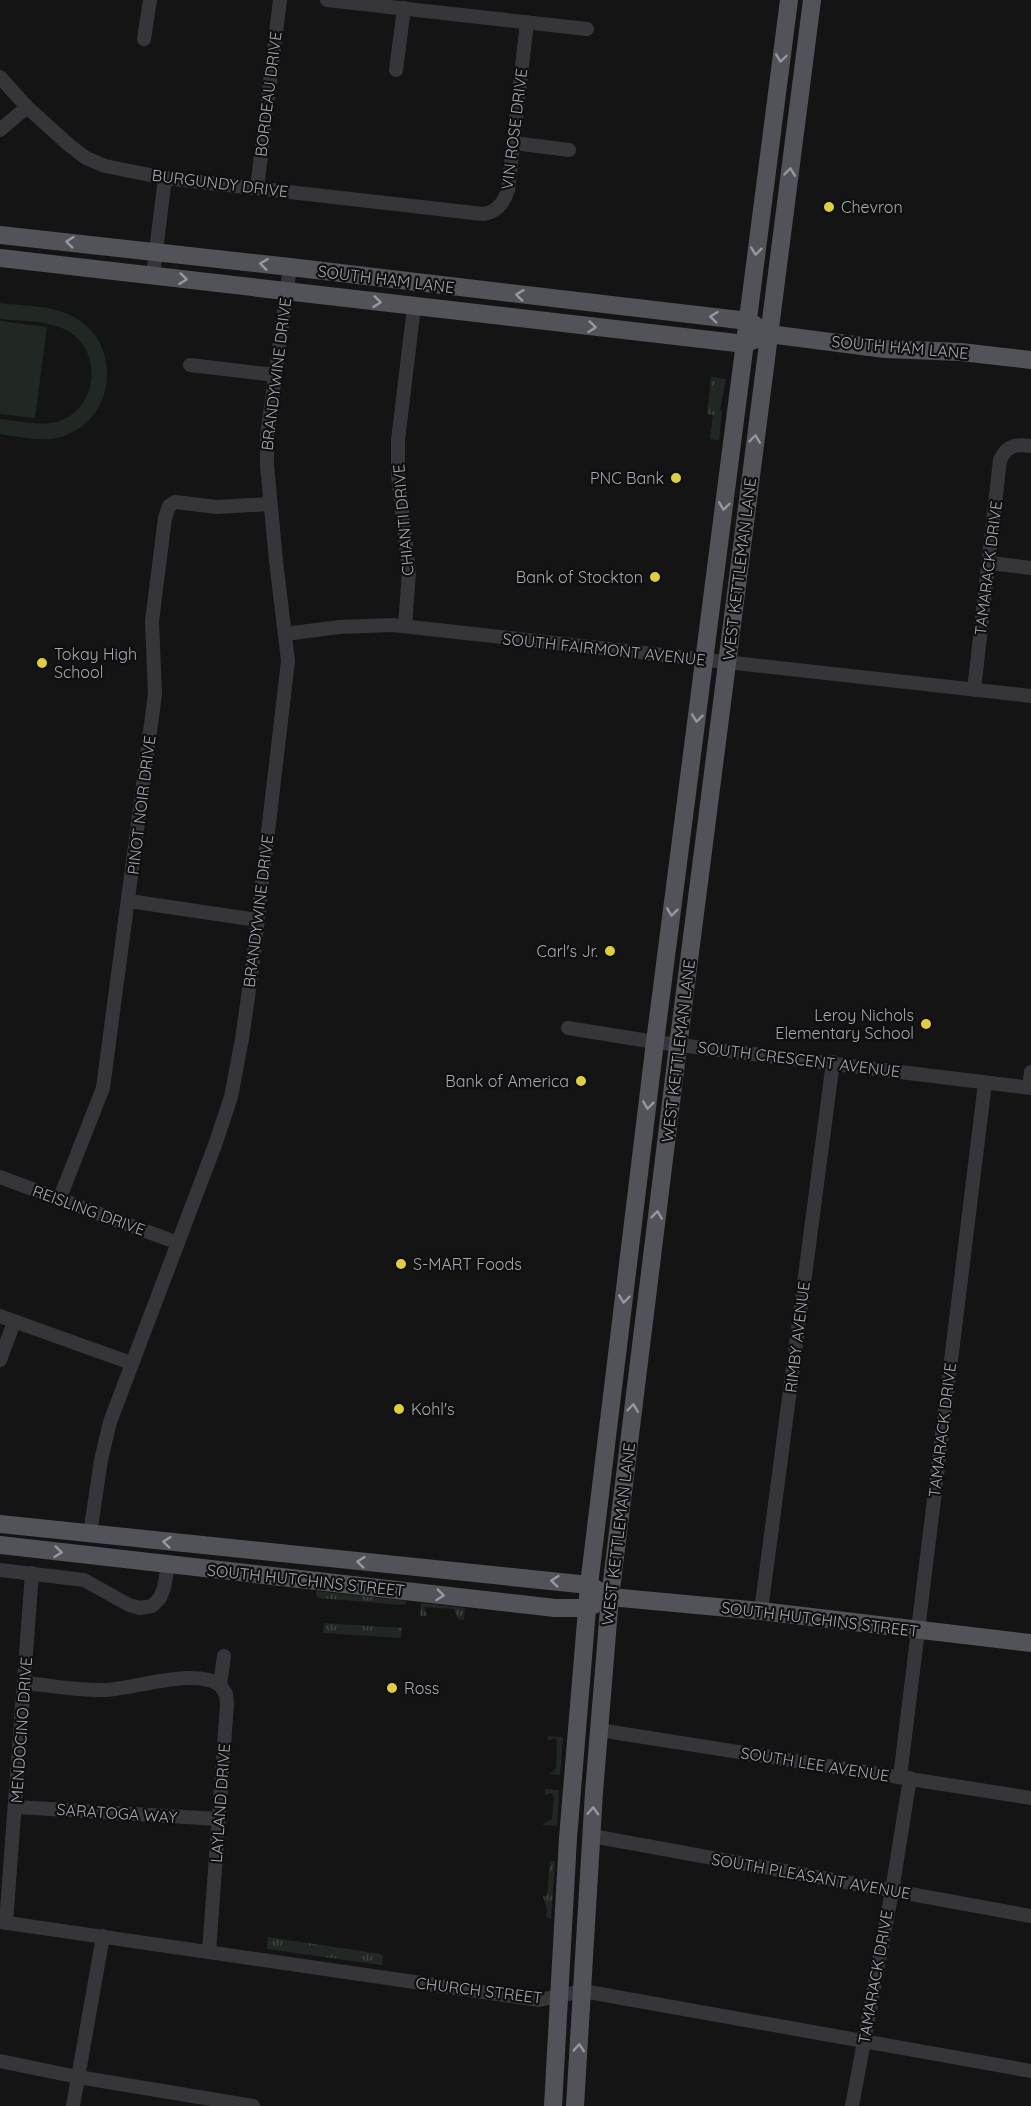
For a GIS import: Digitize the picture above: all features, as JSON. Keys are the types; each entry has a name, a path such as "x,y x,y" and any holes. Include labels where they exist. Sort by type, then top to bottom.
{"main road":[{"name":"WEST KETTLEMAN LANE","path":"553,2106 570,1816 589,1584 655,1042 789,0"},
{"name":"WEST KETTLEMAN LANE","path":"575,2106 599,1730 610,1597 678,1044 812,0"},
{"name":"SOUTH HAM LANE","path":"0,235 156,251 748,321 769,334 885,349 961,351 1031,360"},
{"name":"SOUTH HAM LANE","path":"0,258 745,344 769,334"},
{"path":"620,1336 630,1357 636,1381"},
{"name":"SOUTH HUTCHINS STREET","path":"0,1524 589,1584 610,1597 761,1611 1031,1643"},
{"name":"SOUTH HUTCHINS STREET","path":"0,1545 555,1608 588,1608 610,1597"},
{"path":"369,1587 394,1581 405,1574 410,1567"}],"street":[{"path":"144,39 150,0"},
{"name":"BORDEAU DRIVE","path":"256,188 280,0"},
{"path":"327,0 587,29"},
{"path":"396,70 404,8"},
{"name":"VIN ROSE DRIVE","path":"474,213 492,213 501,206 506,196 514,143 526,22"},
{"name":"BURGUNDY DRIVE","path":"0,77 27,107 69,145 86,158 105,166 165,178 474,213"},
{"path":"0,130 27,107"},
{"path":"514,143 569,150"},
{"path":"153,275 165,178"},
{"name":"BRANDYWINE DRIVE","path":"90,1534 101,1460 110,1422 215,1145 231,1097 242,1039 288,661 270,504 267,436 290,267"},
{"name":"CHIANTI DRIVE","path":"405,627 409,572 398,475 398,440 414,307"},
{"path":"190,365 275,375"},
{"name":"TAMARACK DRIVE","path":"974,690 1000,460 1007,448 1017,444 1031,446"},
{"name":"PINOT NOIR DRIVE","path":"59,1200 103,1088 155,694 152,621 165,518 169,506 175,502 217,507 270,504"},
{"path":"990,563 1031,568"},
{"name":"SOUTH FAIRMONT AVENUE","path":"285,634 339,627 405,627 1031,696"},
{"path":"129,901 257,920"},
{"name":"SOUTH CRESCENT AVENUE","path":"568,1028 655,1042 833,1062 1030,1088"},
{"name":"RIMBY AVENUE","path":"761,1611 833,1062"},
{"path":"1030,1088 1031,1072"},
{"name":"TAMARACK DRIVE","path":"852,2106 892,1891 918,1630 985,1083"},
{"name":"REISLING DRIVE","path":"0,1177 178,1243"},
{"path":"0,1316 131,1363"},
{"path":"0,1360 14,1322"},
{"path":"0,1570 84,1580 129,1605 140,1608 152,1606 160,1598 168,1564"},
{"name":"MENDOCINO DRIVE","path":"3,1923 16,1807 32,1573"},
{"name":"LAYLAND DRIVE","path":"208,1952 227,1704 226,1694 220,1684 224,1656"},
{"path":"24,1683 105,1690 192,1678 207,1679 220,1684"},
{"name":"SOUTH LEE AVENUE","path":"599,1730 1031,1798"},
{"name":"SARATOGA WAY","path":"16,1807 219,1819"},
{"name":"SOUTH PLEASANT AVENUE","path":"592,1836 1031,1917"},
{"name":"CHURCH STREET","path":"3,1923 539,2000 583,1991 1031,2071"},
{"path":"73,2106 102,1936"},
{"path":"0,2061 78,2077 253,2106"}],"green space":[{"path":"0,303 64,312 88,328 99,343 106,360 107,378 103,396 95,413 82,426 64,436 49,439 0,434 0,419 45,424 60,421 73,413 83,403 92,376 85,349 77,338 64,329 49,324 0,319"},
{"path":"0,321 47,327 35,418 0,414"},
{"path":"711,377 726,379 720,410 722,411 719,440 710,439 713,415 707,414"},
{"path":"316,1591 406,1601 406,1604 319,1598"},
{"path":"421,1603 465,1608 464,1620 458,1619 454,1609 424,1607 427,1616 420,1616"},
{"path":"324,1623 402,1628 401,1638 323,1633"},
{"path":"548,1736 563,1737 560,1775 549,1774 556,1769 557,1743 555,1738 548,1741"},
{"path":"545,1789 559,1790 557,1826 542,1825 552,1819 554,1798 552,1793 545,1795"},
{"path":"550,1861 555,1861 551,1919 546,1917 547,1908 543,1896 547,1896"},
{"path":"268,1937 381,1954 383,1956 382,1965 267,1949"}],"place":[{"name":"Chevron","path":"829,207"},
{"name":"PNC Bank","path":"676,478"},
{"name":"Bank of Stockton","path":"655,577"},
{"name":"Tokay High School","path":"42,663"},
{"name":"Carl's Jr.","path":"610,951"},
{"name":"Leroy Nichols Elementary School","path":"926,1024"},
{"name":"Bank of America","path":"581,1081"},
{"name":"S-MART Foods","path":"401,1264"},
{"name":"Kohl's","path":"399,1409"},
{"name":"Ross","path":"392,1688"}]}
